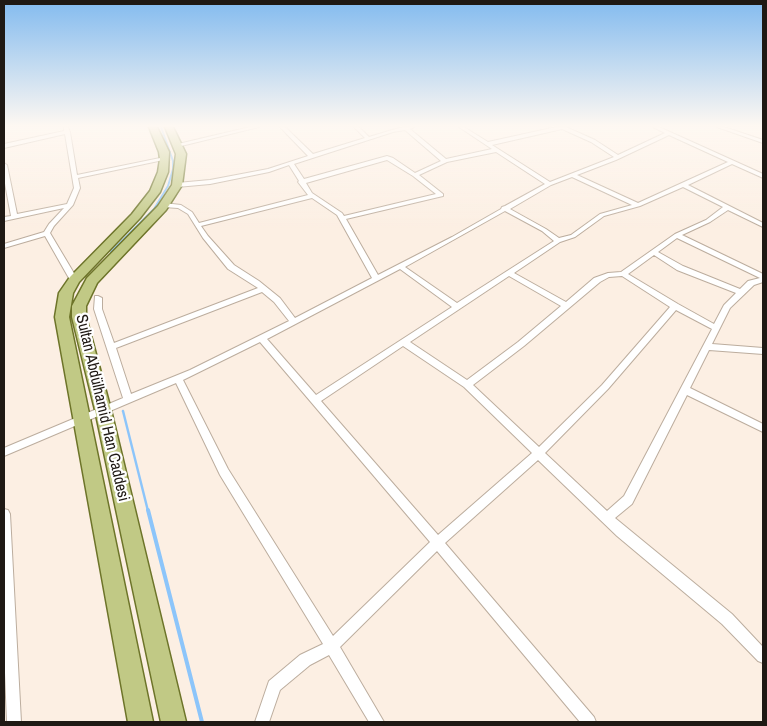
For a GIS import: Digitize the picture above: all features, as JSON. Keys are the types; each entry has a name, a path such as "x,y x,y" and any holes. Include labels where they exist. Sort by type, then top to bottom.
{"main road":[{"name":"Sultan Abdülhamid Han Caddesi","path":"140,722 62,317 66,293 74,280 147,203 160,182 165,161"},
{"name":"Sultan Abdülhamid Han Caddesi","path":"174,722 103,410 79,317 79,306 91,281 164,205 176,185 181,161"}],"street":[{"path":"4,246 47,233 51,225 70,205 77,188 72,161"},
{"path":"75,177 156,161"},
{"path":"176,185 210,182 298,161"},
{"path":"301,182 377,161"},
{"path":"343,218 441,195 395,161"},
{"path":"415,175 450,161"},
{"path":"513,161 549,184"},
{"path":"4,452 178,378 294,322 549,184 608,161"},
{"path":"315,400 558,241 572,236 602,215 638,205 732,162 763,176"},
{"path":"290,164 301,182 313,196 333,208 343,218 376,279"},
{"path":"4,165 14,216"},
{"path":"572,175 638,205"},
{"path":"684,185 762,222"},
{"path":"198,225 313,196"},
{"path":"4,219 70,205"},
{"path":"164,205 179,206 190,213 205,237 231,268 277,300 294,322"},
{"path":"467,385 597,280 608,275 623,274 677,235 708,221 728,207"},
{"path":"504,208 544,230 558,241"},
{"path":"47,233 74,280"},
{"path":"677,235 763,278"},
{"path":"654,252 680,268 740,292"},
{"path":"400,266 457,307"},
{"path":"509,273 566,306"},
{"path":"623,274 675,306 716,328"},
{"path":"607,518 628,500 727,307 751,282 763,278"},
{"path":"110,347 263,289"},
{"path":"98,298 98,310 128,400"},
{"path":"262,722 274,686 305,660 332,646 437,543 539,452 605,387 675,306"},
{"path":"261,338 589,722"},
{"path":"403,342 467,385 607,518 727,619 763,656"},
{"path":"706,347 763,351"},
{"path":"178,378 224,472 377,722"},
{"path":"684,389 763,428"},
{"path":"4,514 14,722"}],"waterway":[{"path":"111,252 154,209 168,186 173,169 173,161"},
{"path":"123,411 148,511"},
{"path":"148,510 202,722"}]}
